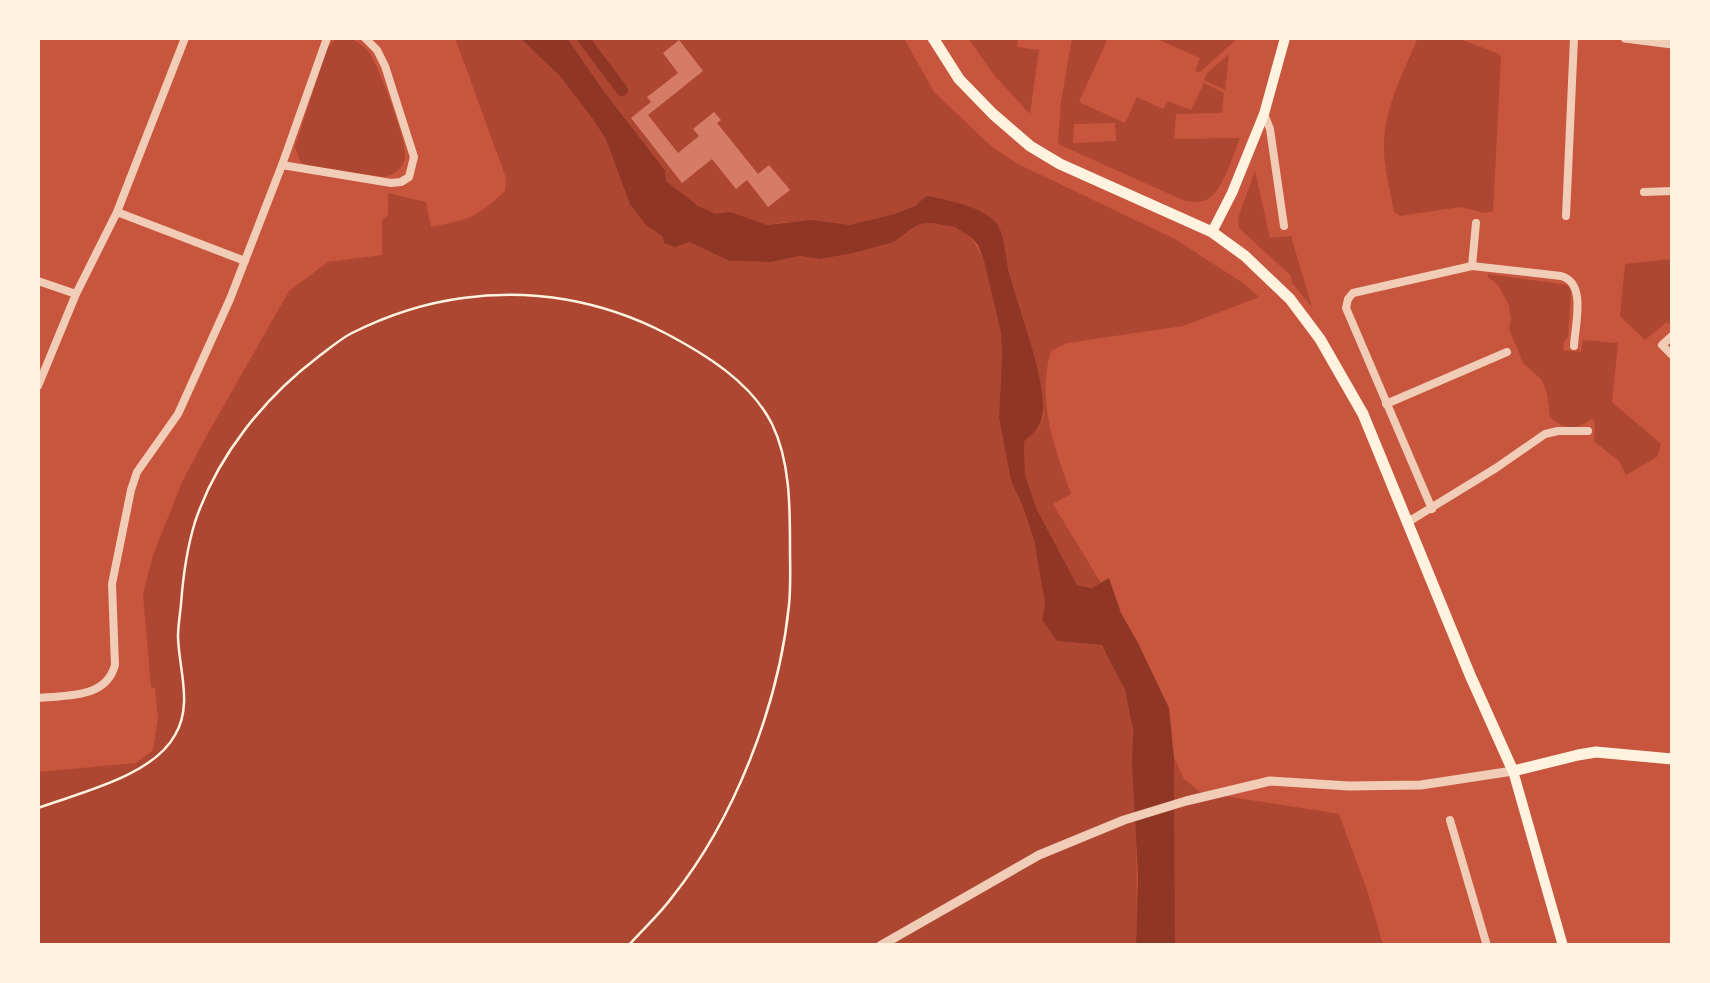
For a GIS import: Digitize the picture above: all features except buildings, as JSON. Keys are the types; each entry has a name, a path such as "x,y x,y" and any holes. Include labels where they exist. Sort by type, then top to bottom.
{"main road":[{"path":"933,38 959,78 1030,146 1060,164 1212,232 1245,256 1290,299 1320,339 1363,414 1513,771 1562,946"},
{"path":"1212,232 1264,114 1284,38"},
{"path":"1513,771 1596,752 1672,759"}],"street":[{"path":"38,386 76,294 117,212 185,38"},
{"path":"38,698 91,692 112,678 116,666 112,584 137,472 178,414 245,260 327,38"},
{"path":"282,165 391,183 410,176 414,157 391,84 377,50 365,38"},
{"path":"1566,216 1574,38"},
{"path":"1626,38 1672,44"},
{"path":"1264,114 1270,129 1284,226"},
{"path":"1644,192 1672,191"},
{"path":"117,212 245,260"},
{"path":"1472,266 1476,224"},
{"path":"1432,509 1346,308 1353,293 1472,266 1571,279 1577,296 1574,346"},
{"path":"38,282 76,294"},
{"path":"1672,336 1662,345 1672,356"},
{"path":"1386,404 1507,352"},
{"path":"1408,522 1545,434 1558,430 1588,431"},
{"path":"880,946 1034,858 1124,820 1186,801 1270,782 1422,785 1513,771"},
{"path":"1450,820 1487,946"}],"path":[{"path":"38,808 145,765 178,732 185,705 178,636 182,582 195,523 216,476 250,422 294,376 348,335 399,313 462,298 521,294 590,303 648,324 702,352 744,388 765,413 777,437 790,506 789,606 772,696 747,769 713,836 674,896 628,946"}],"shaded area":[{"path":"337,38 351,38 369,52 392,104 405,157 400,168 388,176 300,161 295,147 327,48"},
{"path":"455,38 520,38 551,66 602,131 640,216 666,238 689,242 730,261 771,262 854,253 894,242 920,224 955,227 972,238 984,261 1001,333 999,418 1011,481 1034,540 1045,603 1042,620 1057,641 1101,645 1119,676 1130,709 1136,945 38,946 38,772 136,763 153,750 158,718 155,688 151,687 143,594 153,555 183,480 289,291 328,262 382,255 382,221 388,215 388,193 426,202 431,227 472,216 505,191 506,178"},
{"path":"520,38 567,38 665,170 666,181 698,206 716,214 730,212 767,225 811,220 849,225 894,214 915,206 926,196 974,208 997,224 1041,387 1041,422 1024,442 1025,475 1037,510 1077,585 1092,588 1109,578 1121,613 1169,708 1174,758 1175,945 1136,945 1133,729 1125,690 1102,645 1057,641 1042,620 1045,603 1034,540 1011,481 999,418 1001,333 978,245 955,227 931,223 920,224 894,242 820,259 800,256 771,262 730,261 689,242 675,247 664,243 663,237 646,225 630,204 606,139 593,119 560,76"},
{"path":"567,38 904,38 934,92 992,147 1018,164 1175,239 1259,297 1183,326 1067,343 1051,351 1047,406 1071,494 1053,504 1101,583 1092,588 1077,585 1037,511 1025,475 1024,442 1040,426 1044,415 1040,385 1002,239 982,212 926,196 915,206 894,214 849,225 767,225 698,207 666,181 665,169"},
{"path":"968,38 1018,38 1017,47 1039,50 1030,114 994,75"},
{"path":"1072,38 1108,38 1079,102 1125,123 1137,97 1163,109 1168,101 1191,110 1204,83 1224,93 1222,113 1176,114 1174,139 1240,138 1215,193 1204,201 1185,201 1058,144","holes":["1115,123 1116,141 1073,143 1074,124"]},
{"path":"1155,38 1238,38 1200,72 1195,71 1200,58"},
{"path":"1418,38 1457,38 1501,57 1493,211 1460,207 1400,216 1394,212 1385,159 1385,129 1396,89"},
{"path":"1229,54 1225,90 1204,80"},
{"path":"1255,171 1270,238 1291,236 1312,307 1292,283 1291,276 1239,228 1238,218"},
{"path":"1672,259 1672,327 1667,322 1645,340 1620,316 1625,264"},
{"path":"1488,274 1568,285 1568,337 1563,350 1581,352 1583,340 1618,343 1612,402 1661,444 1657,457 1626,475 1619,461 1594,441 1592,418 1571,427 1550,417 1541,379 1523,363 1509,329 1509,305"},
{"path":"1174,758 1184,779 1200,792 1339,814 1383,945 1175,945"}],"waterway":[{"path":"583,38 622,90"}]}
